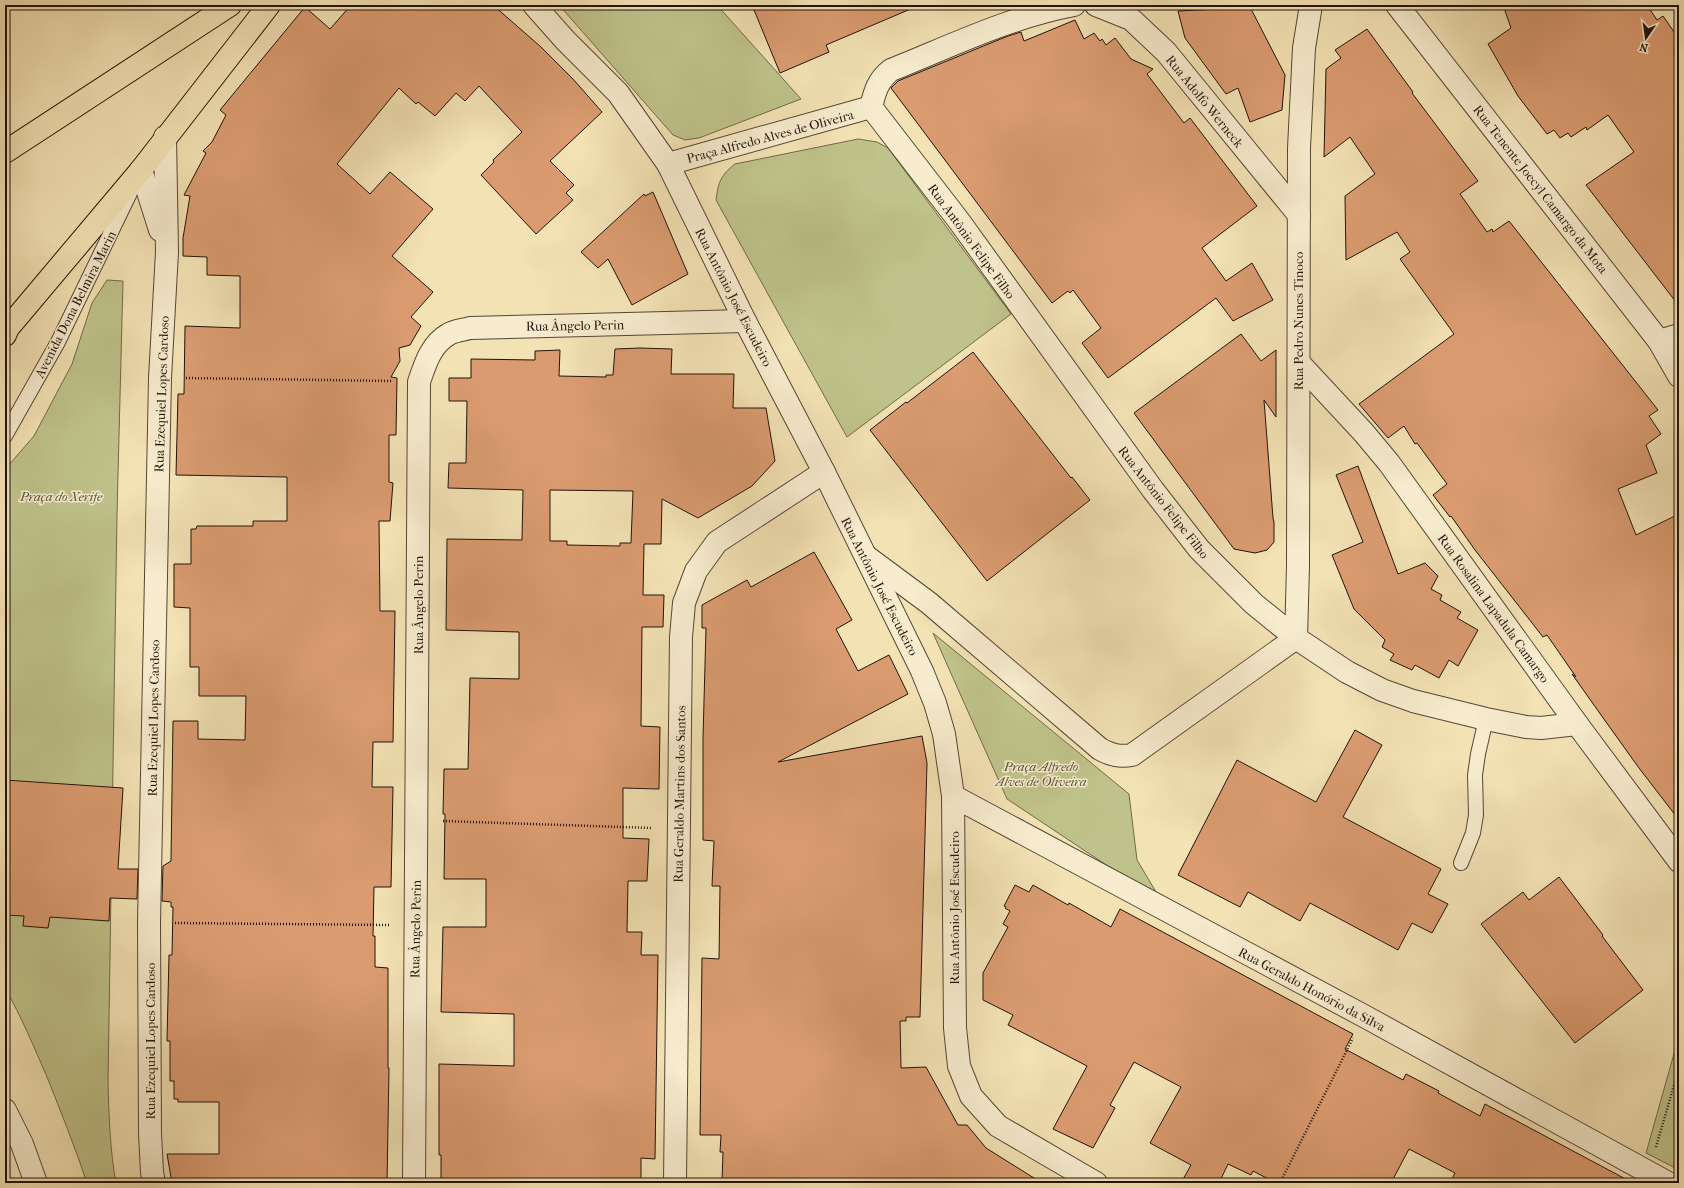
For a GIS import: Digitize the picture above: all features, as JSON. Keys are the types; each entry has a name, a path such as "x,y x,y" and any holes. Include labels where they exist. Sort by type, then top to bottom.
{"main road":[{"path":"5,152 230,5"},
{"name":"Avenida Dona Belmira Marin","path":"6,329 141,170 269,5"}],"street":[{"name":"Rua Antônio José Escudeiro","path":"534,5 565,40 618,93 668,164 745,322 824,472 922,671 944,734 953,796 955,1028 959,1066 971,1096 998,1126 1096,1183"},
{"path":"872,107 875,89 882,77 891,70 1000,26 1044,11 1074,5"},
{"name":"Rua Adolfo Werneck","path":"1096,5 1131,19 1166,52 1299,215"},
{"name":"Rua Pedro Nunes Tinoco","path":"1296,638 1299,363 1299,148 1304,48 1311,5"},
{"name":"Rua Tenente Joecyl Camargo da Mota","path":"1404,7 1669,338 1678,374"},
{"name":"Praça Alfredo Alves de Oliveira","path":"668,164 872,107"},
{"name":"Rua Antônio Felipe Filho","path":"872,107 959,221 1144,477 1199,549 1254,604 1296,638 1347,672 1382,690 1413,701 1486,720 1541,728 1577,724"},
{"name":"Rua Ezequiel Lopes Cardoso","path":"154,1183 150,1133 149,923 160,378 167,252 166,137"},
{"name":"Rua Ezequiel Lopes Cardoso","path":"141,170 167,252"},
{"name":"Rua Ângelo Perin","path":"414,1183 419,382 425,362 435,346 449,334 470,328 745,322"},
{"name":"Rua Rosalina Lapadula Camargo","path":"1299,363 1364,433 1389,463 1577,724 1679,861"},
{"name":"Rua Geraldo Martins dos Santos","path":"675,1183 678,829 681,638 684,603 696,571 717,542 824,472"},
{"path":"863,553 929,603 1100,749 1112,755 1123,757 1132,755 1296,638"},
{"name":"Rua Geraldo Honório da Silva","path":"953,796 1364,1016 1668,1183"},
{"path":"5,1110 22,1144 36,1183"}],"lane":[{"name":"Avenida Dona Belmira Marin","path":"5,436 58,342 141,170"},
{"path":"1461,863 1473,833 1476,816 1476,775 1478,754 1486,720"}],"path":[{"path":"160,378 419,382"},
{"path":"417,820 678,829"},
{"path":"149,923 415,925"},
{"path":"1280,1183 1364,1016"},
{"path":"1649,1172 1679,1068"}],"green space":[{"path":"559,5 717,5 801,99 699,138 685,140 673,135"},
{"path":"858,139 877,142 888,148 1011,314 847,437 716,200 718,188 723,175 735,164"},
{"name":"Praça do Xerife","path":"107,280 123,281 117,514 108,1083 111,1146 116,1183 87,1183 47,1077 22,1021 5,988 5,477 8,466 34,436 72,364 92,303"},
{"name":"Praça Alfredo Alves de Oliveira","path":"933,633 1129,794 1137,860 1162,902 1007,799"},
{"path":"1679,1036 1679,1170 1646,1153"}],"building":[{"path":"351,5 493,5 541,47 573,79 602,112 550,161 574,185 566,193 573,200 536,234 481,175 494,162 493,160 522,132 479,86 465,101 456,93 435,116 418,102 416,104 399,88 337,164 370,194 390,172 433,209 392,256 433,292 411,317 421,326 410,345 399,348 400,361 391,377 397,378 396,435 389,435 389,482 393,483 390,521 379,521 380,611 395,611 393,742 373,742 372,787 393,787 391,887 374,887 373,936 375,936 375,967 388,968 389,1068 387,1183 172,1183 167,1154 219,1154 219,1102 178,1102 178,1099 174,1099 174,1081 170,1081 170,1041 167,1041 169,955 172,955 173,907 171,907 171,902 162,901 163,866 171,861 173,721 198,721 198,739 245,740 246,696 199,696 199,667 190,667 190,608 174,607 174,564 191,564 191,529 196,529 197,526 253,526 253,521 287,521 287,477 176,475 178,394 184,394 185,326 240,328 240,276 207,275 207,257 183,256 183,238 190,196 184,195 206,153 203,151 212,142 226,115 220,110 305,7 330,29"},
{"path":"752,5 920,5 826,45 829,52 780,73"},
{"path":"1218,5 1249,5 1285,75 1282,110 1250,122 1238,88 1226,94 1185,38 1178,11 1218,9"},
{"path":"1503,5 1647,5 1657,20 1663,16 1679,39 1679,306 1586,185 1634,152 1608,115 1587,130 1586,127 1571,137 1568,133 1560,138 1554,130 1547,134 1518,96 1488,44 1511,28"},
{"path":"1075,20 1084,39 1094,33 1100,41 1102,39 1106,45 1115,38 1131,59 1153,69 1147,74 1184,123 1190,118 1257,206 1202,248 1226,281 1252,263 1273,300 1233,321 1216,298 1108,378 1082,343 1101,328 1073,290 1070,293 1068,291 1052,303 891,88 898,81 1008,36 1021,32 1024,41"},
{"path":"1367,29 1413,92 1412,93 1478,181 1460,194 1487,232 1492,229 1493,232 1509,221 1658,410 1649,416 1661,434 1646,445 1657,473 1618,489 1636,535 1679,514 1679,820 1606,722 1547,635 1543,637 1475,550 1451,516 1450,517 1433,495 1447,484 1417,443 1415,444 1404,426 1388,438 1359,404 1454,334 1400,259 1410,252 1397,232 1346,260 1345,196 1375,174 1350,137 1324,157 1326,69 1341,58 1335,50"},
{"path":"653,192 688,274 632,305 608,259 598,268 581,252 644,194 645,196"},
{"path":"1241,334 1261,361 1276,350 1276,417 1264,400 1274,522 1274,542 1267,550 1255,553 1234,549 1134,413"},
{"path":"615,349 672,349 671,374 734,374 733,408 766,408 775,461 752,486 698,518 662,499 661,544 644,544 643,595 664,595 663,627 642,627 641,726 660,727 659,789 623,788 623,838 649,839 647,881 628,881 627,932 642,932 641,955 658,955 655,1159 641,1158 641,1183 441,1183 441,1155 439,1155 439,1064 514,1066 514,1014 441,1012 443,927 486,927 486,879 444,879 444,769 468,769 470,678 519,679 519,632 446,630 447,539 522,540 523,490 448,488 449,463 466,463 467,401 449,401 449,378 471,378 471,359 535,360 535,351 560,350 559,376 606,377 606,375 613,375","holes":["550,490 633,491 631,543 620,543 620,546 567,545 567,541 550,541"]},
{"path":"973,352 1071,478 1072,477 1090,500 987,581 870,430"},
{"path":"1358,466 1398,574 1425,563 1438,576 1431,589 1442,595 1440,600 1461,612 1457,618 1478,630 1458,666 1449,660 1439,678 1415,665 1412,670 1390,660 1394,654 1382,647 1385,640 1354,609 1332,555 1363,542 1336,475"},
{"path":"814,552 852,620 836,629 858,671 889,655 908,694 778,762 922,736 927,763 920,1017 906,1017 906,1021 900,1021 901,1068 926,1067 958,1125 967,1125 986,1148 1042,1183 722,1183 723,1152 720,1152 721,1135 700,1135 702,958 719,959 720,886 712,886 714,841 703,840 703,738 706,628 702,628 702,605 747,580 751,587"},
{"path":"1355,730 1382,745 1343,817 1441,869 1428,894 1448,904 1432,933 1412,923 1398,950 1310,903 1300,921 1248,892 1240,907 1178,875 1237,760 1316,802"},
{"path":"5,780 123,788 118,869 138,869 137,899 110,898 109,921 50,917 48,928 23,926 24,916 5,915"},
{"path":"1559,877 1643,990 1575,1043 1481,924 1523,892 1529,900"},
{"path":"1015,885 1029,892 1033,885 1068,905 1069,903 1111,927 1120,909 1353,1034 1345,1049 1403,1080 1406,1074 1439,1091 1438,1093 1480,1116 1485,1104 1633,1183 1450,1183 1455,1173 1409,1149 1391,1183 1276,1183 1253,1171 1251,1175 1228,1164 1219,1183 1181,1183 1191,1165 1150,1143 1181,1087 1134,1062 1110,1105 1115,1108 1093,1148 1053,1129 1087,1066 1008,1025 1013,1015 983,1000 983,973 1008,927 1003,924 1010,911 1004,906"}]}
